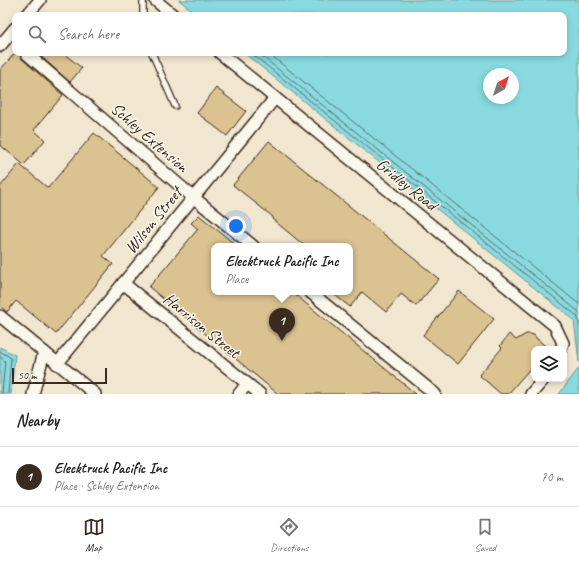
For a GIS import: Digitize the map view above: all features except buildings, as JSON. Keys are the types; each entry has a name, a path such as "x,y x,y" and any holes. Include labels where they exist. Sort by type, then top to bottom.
{"street":[{"path":"30,12 40,0"},
{"path":"155,0 169,12"},
{"path":"0,46 12,37"},
{"name":"Schley Extension","path":"29,56 193,197 249,243"},
{"name":"Gridley Road","path":"224,56 555,326 563,343 562,346"},
{"name":"Wilson Street","path":"57,364 274,98"},
{"name":"Harrison Street","path":"123,283 260,394"},
{"path":"314,295 435,394"},
{"path":"0,316 95,394"},
{"path":"33,394 44,352"},
{"path":"531,394 541,382"},
{"path":"239,394 247,384"}],"lane":[{"path":"143,0 143,12"},
{"path":"153,56 175,106"}],"water":[{"path":"179,0 579,0 579,362 574,320 248,56 567,56 567,12 193,12"},
{"path":"0,347 15,355 11,394 0,394"},
{"path":"579,368 579,394 559,394"}],"place":[{"name":"Elecktruck Pacific Inc","path":"282,341"}]}
